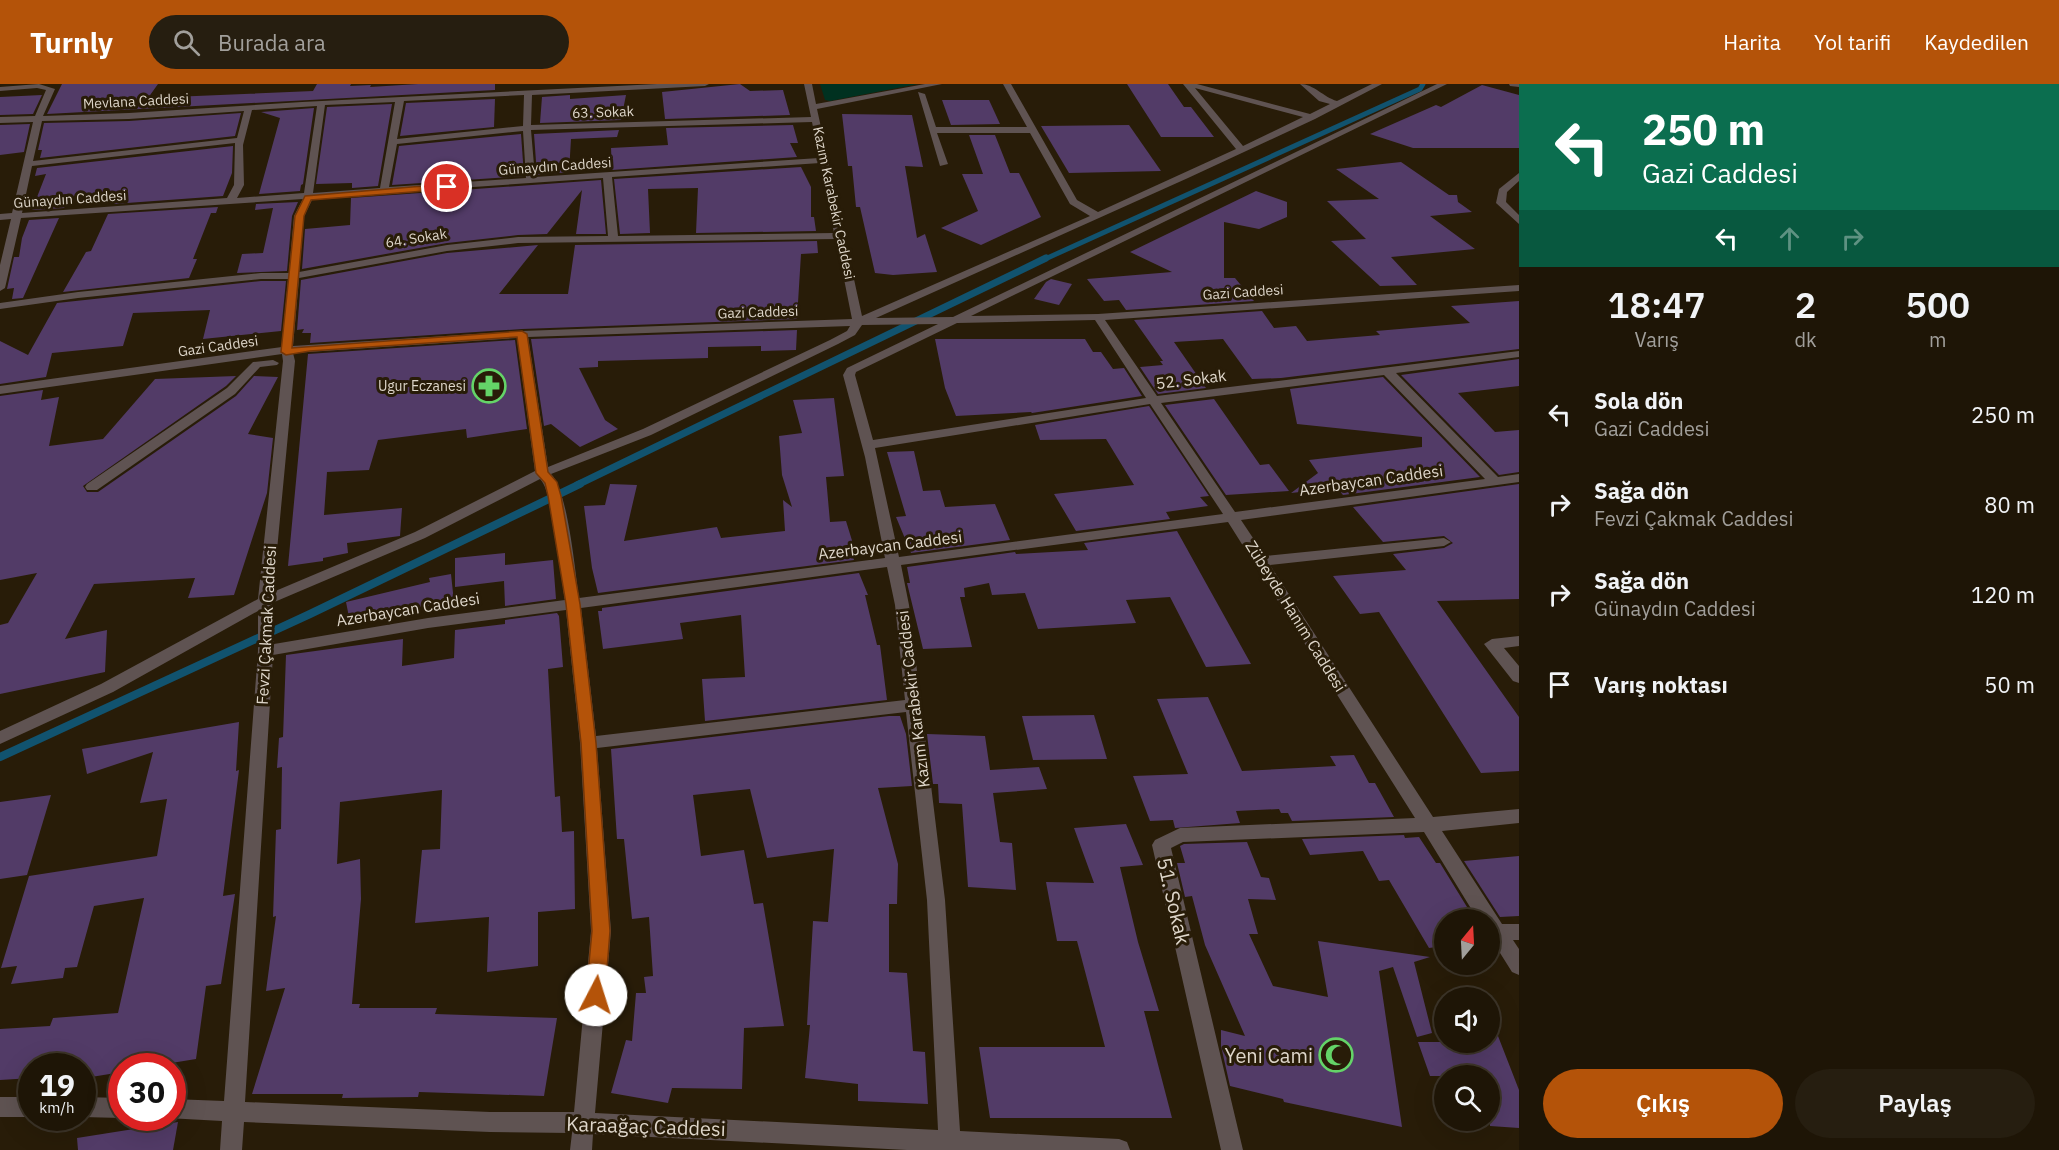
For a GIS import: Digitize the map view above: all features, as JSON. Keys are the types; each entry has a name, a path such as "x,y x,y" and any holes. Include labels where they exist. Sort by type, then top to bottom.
{"street":[{"name":"Mevlana Caddesi","path":"0,120 129,116 249,107 528,93 583,87 705,84"},
{"name":"Kazım Karabekir Caddesi","path":"808,84 858,322"},
{"path":"813,108 938,84"},
{"path":"1007,84 1073,202 1098,216"},
{"path":"1188,84 1312,117"},
{"path":"1188,84 1241,150"},
{"path":"1304,84 1322,99 1337,104"},
{"path":"0,738 107,688 264,601 420,535 647,432 802,359 851,333 858,322 1098,216 1378,84"},
{"path":"948,322 1443,84"},
{"path":"1513,84 1519,86"},
{"path":"0,89 38,86 51,89 38,119 0,288"},
{"path":"528,93 527,128 531,181"},
{"path":"921,94 943,164"},
{"path":"384,192 400,99"},
{"name":"Fevzi Çakmak Caddesi","path":"231,1150 266,651 264,601 299,216 308,198 321,104"},
{"path":"230,202 238,185 241,140 249,107"},
{"name":"63. Sokak","path":"392,142 527,128 816,118"},
{"path":"932,130 1033,130"},
{"path":"29,164 241,140"},
{"name":"Günaydın Caddesi","path":"0,217 308,198 825,160"},
{"path":"607,175 613,239"},
{"path":"1518,220 1501,203 1502,191 1519,176"},
{"name":"64. Sokak","path":"0,306 101,292 261,276 294,276 447,248 518,240 839,236"},
{"name":"Gazi Caddesi","path":"0,390 287,356 322,347 522,334 890,321 948,322 1098,317 1519,288"},
{"name":"Zübeyde Hanım Caddesi","path":"1098,317 1261,561 1482,909"},
{"name":"Kazım Karabekir Caddesi","path":"948,322 851,370 849,375 868,445 902,605 936,900 950,1142"},
{"path":"522,334 547,477 558,510 573,604 588,743 601,931 581,1150"},
{"name":"52. Sokak","path":"868,445 1155,400 1519,354"},
{"path":"92,487 231,391 257,364 287,356"},
{"path":"1388,371 1495,481"},
{"name":"Azerbaycan Caddesi","path":"266,651 428,623 1519,478"},
{"path":"1261,561 1444,542"},
{"path":"1519,641 1492,644 1519,677"},
{"path":"588,743 914,705"},
{"path":"1428,825 1519,816"},
{"name":"51. Sokak","path":"1232,1150 1161,845 1180,835 1428,825"},
{"path":"1500,926 1519,932"},
{"name":"Zübeyde Hanım Caddesi","path":"1500,936 1519,966"},
{"path":"0,1107 18,1107"},
{"name":"Karaağaç Caddesi","path":"186,1109 841,1134 1119,1150"}],"green space":[{"path":"820,84 918,84 830,101 825,100"}],"building":[{"path":"62,84 158,84 148,98 313,91 317,84 371,85 370,87 418,84 495,84 495,90 47,114"},
{"path":"740,84 750,91 783,90 790,115 665,119 662,92"},
{"path":"1127,84 1168,84 1184,107 1191,107 1214,137 1161,137"},
{"path":"1482,85 1519,95 1519,148 1413,148 1370,134 1436,105 1441,107"},
{"path":"42,95 33,114 0,115 0,97"},
{"path":"570,95 570,99 626,95 621,120 540,123 542,97"},
{"path":"495,99 494,127 400,136 406,103"},
{"path":"942,100 989,100 1000,124 951,125"},
{"path":"392,104 378,186 352,188 352,183 316,184 327,107"},
{"path":"314,108 300,191 259,194 280,118 261,112"},
{"path":"241,113 235,136 40,158 42,150 38,150 44,123 129,121"},
{"path":"842,114 912,115 923,167 905,166 917,238 925,234 937,272 893,275 875,273 860,207 856,207 852,166 848,166"},
{"path":"30,124 24,152 0,155 0,125"},
{"path":"793,125 798,143 790,143 797,157 612,170 611,148 668,145 666,128"},
{"path":"1129,125 1161,171 1069,173 1041,126"},
{"path":"619,130 617,137 571,139 569,172 537,175 534,134"},
{"path":"521,134 524,176 392,185 399,146"},
{"path":"969,135 995,135 1010,173 1019,173 1041,217 981,245 941,228 978,211 962,174 983,174"},
{"path":"233,146 232,173 223,196 113,204 117,197 67,202 64,208 32,210 46,174 35,176 37,168"},
{"path":"1401,162 1449,195 1457,195 1458,202 1472,212 1430,216 1475,249 1391,257 1417,285 1380,286 1331,241 1366,239 1327,201 1379,199 1336,169"},
{"path":"801,167 811,187 811,217 814,217 816,231 696,233 698,188 648,189 650,233 620,234 614,179"},
{"path":"601,180 606,234 576,234 582,190 547,234 447,243 302,269 305,229 350,225 351,198"},
{"path":"1256,191 1287,202 1287,217 1259,229 1224,222 1224,278 1235,278 1254,301 1126,310 1119,300 1104,301 1087,279 1172,272 1130,252"},
{"path":"298,202 292,216 287,271 237,273 242,254 263,253 273,208 255,210 256,204"},
{"path":"218,207 216,213 211,213 193,259 197,259 189,278 63,292 86,252 91,251 108,214"},
{"path":"59,218 23,298 12,299 14,288 7,289 14,257 19,257 22,238 29,220"},
{"path":"817,241 818,253 801,254 797,319 522,329 310,343 311,333 302,333 304,329 297,330 301,280 447,253 538,245 499,294 568,294 575,245"},
{"path":"1051,279 1072,284 1059,305 1034,299 1046,282"},
{"path":"261,281 286,281 281,331 203,339 210,310 133,313 123,346 52,353 46,377 0,384 0,341 28,355 57,303"},
{"path":"1519,301 1519,349 1281,378 1252,379 1223,339 1174,342 1206,388 1158,394 1140,367 1163,365 1160,361 1163,361 1134,320 1262,311 1274,328 1296,326 1307,341 1380,335 1376,331 1470,323 1451,306"},
{"path":"797,330 796,350 761,351 761,346 708,347 708,358 598,361 598,367 579,368 605,420 618,429 580,447 551,424 544,426 531,339"},
{"path":"935,339 1085,339 1093,352 1101,352 1113,369 1124,368 1142,396 1032,413 956,416 945,388"},
{"path":"515,340 527,429 467,438 466,429 378,440 369,470 327,472 324,515 402,508 400,536 347,543 348,553 323,558 323,561 288,566 308,354"},
{"path":"1519,359 1519,386 1458,393 1495,432 1519,430 1519,472 1499,475 1401,375"},
{"path":"236,376 226,386 83,486 87,492 98,492 236,396 254,376 278,377 248,434 273,438 267,493 234,595 188,598 195,578 94,584 65,639 107,630 105,672 0,694 0,625 8,623 37,573 0,580 0,396 43,390 41,400 59,397 49,446 103,439 155,379"},
{"path":"1383,377 1480,477 1343,495 1337,488 1291,493 1318,473 1309,460 1422,447 1422,437 1297,424 1290,389"},
{"path":"834,398 844,476 826,477 830,522 846,521 854,547 850,548 854,560 598,593 592,568 584,506 605,505 610,484 637,485 624,541 717,527 721,538 785,531 783,500 792,507 782,475 779,436 802,433 793,400"},
{"path":"1214,399 1260,465 1269,464 1289,491 1226,495 1165,405"},
{"path":"1149,406 1209,496 1200,497 1208,506 1166,512 1170,519 1076,531 1054,494 1134,485 1106,439 1040,440 1035,425"},
{"path":"914,451 923,491 940,490 945,507 995,504 1010,540 911,553 896,517 906,516 887,452"},
{"path":"1519,484 1519,599 1437,601 1519,717 1519,771 1481,773 1379,612 1360,614 1333,576 1406,570 1393,554 1444,548 1453,543 1444,536 1383,542 1353,507"},
{"path":"1177,531 1251,664 1206,667 1170,597 1126,600 1136,623 1038,629 1025,593 992,595 989,583 964,588 965,597 960,597 972,647 923,649 907,583 910,583 907,567 1015,552 1016,554 1088,550 1084,543"},
{"path":"505,553 505,565 553,560 556,599 505,606 504,581 455,587 455,558"},
{"path":"859,573 868,595 865,595 877,645 880,645 887,700 705,721 702,679 745,677 741,615 680,623 683,639 603,649 598,611 602,611 602,608"},
{"path":"451,574 454,602 349,617 346,602 430,582 429,578"},
{"path":"557,613 563,667 548,669 555,797 560,796 562,832 574,831 575,909 538,912 538,966 487,972 489,917 415,923 422,850 440,849 442,790 340,802 337,864 360,859 361,899 352,1004 360,1004 359,1008 437,1008 435,1014 557,1018 544,1096 419,1092 418,1097 342,1098 343,1094 252,1094 285,988 266,991 276,916 273,917 276,830 281,829 282,767 277,768 279,738 283,737 286,655 403,639 402,666 454,658 455,630 505,624 505,620"},
{"path":"1208,697 1242,771 1336,766 1330,756 1354,755 1369,783 1375,783 1394,817 1292,821 1288,813 1281,813 1279,809 1236,811 1240,823 1175,828 1173,820 1150,821 1133,776 1188,774 1157,699"},
{"path":"1094,715 1107,759 1033,760 1022,716"},
{"path":"900,716 906,734 912,786 878,788 898,864 897,904 889,904 889,972 907,973 913,1051 925,1052 928,1104 858,1101 858,1084 805,1078 810,1025 807,1025 813,921 828,922 834,849 767,858 750,789 693,795 701,856 744,850 754,904 763,903 784,1026 744,1028 742,1089 672,1088 668,1103 611,1093 626,1040 632,1041 636,993 646,993 644,977 653,976 649,917 632,919 624,839 617,839 611,749"},
{"path":"239,722 236,771 239,770 223,896 235,894 221,984 206,986 196,1059 186,1061 186,1053 108,1053 108,1074 96,1076 96,1053 18,1053 18,1079 0,1080 0,1029 50,1026 53,1018 118,1013 144,898 94,906 77,967 65,968 63,978 11,984 17,966 1,968 29,876 157,856 167,799 140,803 153,752 87,774 82,749"},
{"path":"927,734 985,736 990,770 1039,767 1047,789 993,793 1000,842 1012,843 1016,890 968,887 962,804 939,803 938,784 933,784"},
{"path":"51,795 27,875 0,879 0,802"},
{"path":"1126,824 1143,865 1120,867 1138,942 1159,1011 1144,1011 1172,1118 990,1118 979,1047 1105,1047 1077,941 1057,941 1046,882 1094,883 1074,828"},
{"path":"1404,835 1405,838 1419,837 1436,863 1440,863 1468,909 1434,909 1434,947 1429,948 1389,880 1379,881 1363,851 1310,855 1302,839"},
{"path":"1247,842 1261,877 1269,878 1276,900 1248,899 1258,934 1249,934 1273,986 1328,997 1318,941 1430,957 1414,962 1432,1033 1417,1037 1393,967 1379,971 1402,1127 1284,1102 1283,1099 1230,1086 1221,1046 1221,1030 1245,1036 1205,945 1192,896 1185,897 1177,863 1185,863 1180,846 1184,844"},
{"path":"1519,856 1519,916 1500,917 1500,909 1495,909 1464,861"},
{"path":"1500,1041 1519,1090 1519,1128 1500,1127 1500,1065 1434,1065 1434,1076 1430,1076 1418,1042 1434,1042 1434,1053 1500,1053"},
{"path":"121,1131 176,1131 173,1150 78,1150 77,1138"}],"waterway":[{"path":"1043,260 1420,89 1423,84"},
{"path":"577,485 1046,258"},
{"path":"0,757 310,614 580,484"}],"place":[{"name":"Ugur Eczanesi","path":"489,386"},
{"name":"Yeni Cami","path":"1336,1055"}],"route":[{"path":"447,187 308,198 299,216 286,352 310,348 522,334 542,473 551,482 555,496 573,604 588,743 601,931 596,995"}]}
